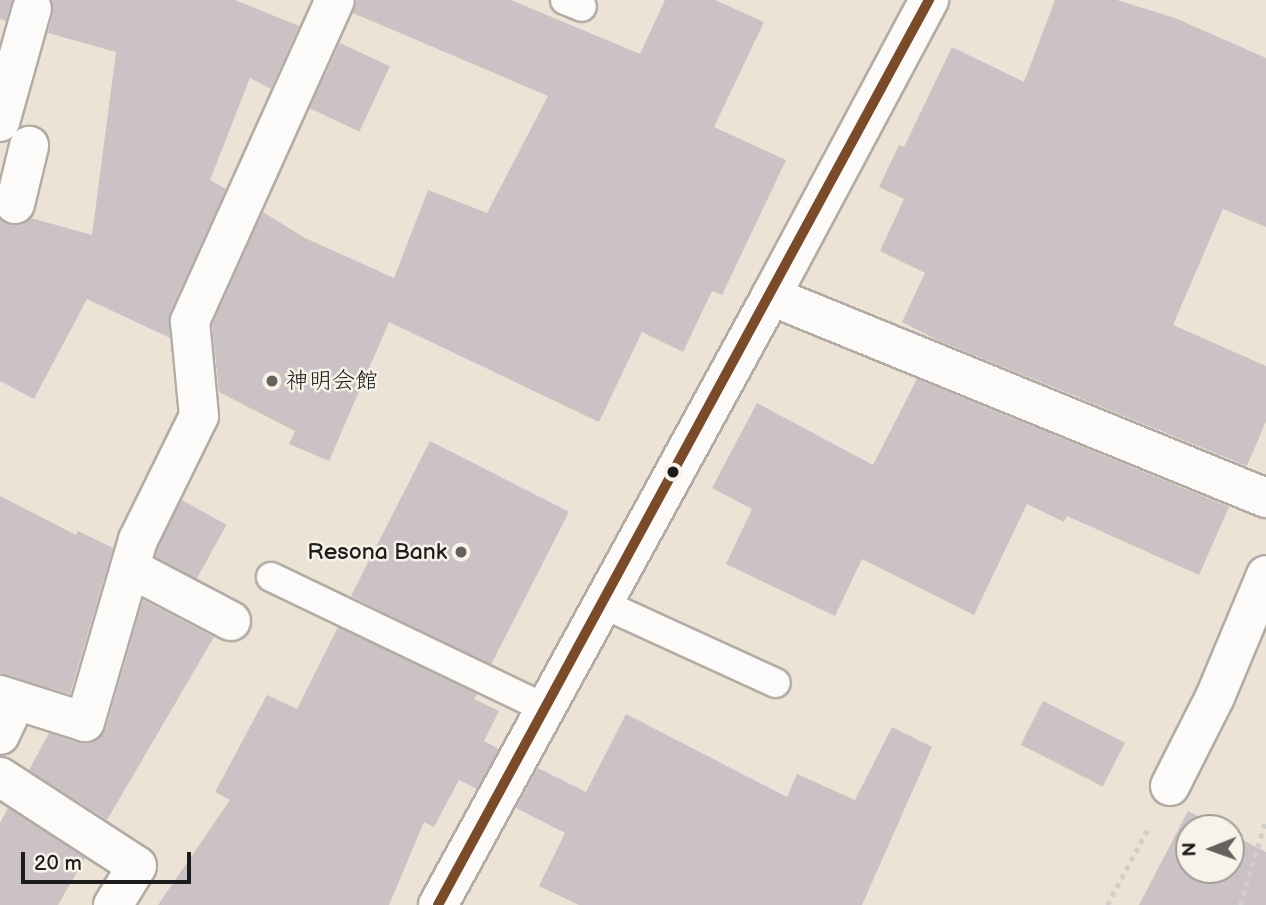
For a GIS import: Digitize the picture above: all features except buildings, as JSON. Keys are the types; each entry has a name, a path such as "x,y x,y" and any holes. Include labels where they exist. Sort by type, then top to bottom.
{"street":[{"path":"0,735 8,698 85,722 138,540 199,416 190,321 335,0"},
{"path":"438,905 771,296 929,0"},
{"path":"0,122 32,8"},
{"path":"15,204 27,145"},
{"path":"771,296 1266,498"},
{"path":"130,568 231,621"},
{"path":"1170,786 1215,697 1266,575"},
{"path":"0,776 137,866 113,905"}],"lane":[{"path":"271,577 545,708"},
{"path":"601,603 776,683"}],"path":[{"path":"1107,905 1170,786"},
{"path":"1240,905 1266,820"}],"transit line":[{"path":"438,905 929,0"}],"place":[{"name":"神明会館","path":"272,381"},
{"name":"Resona Bank","path":"461,552"}]}
